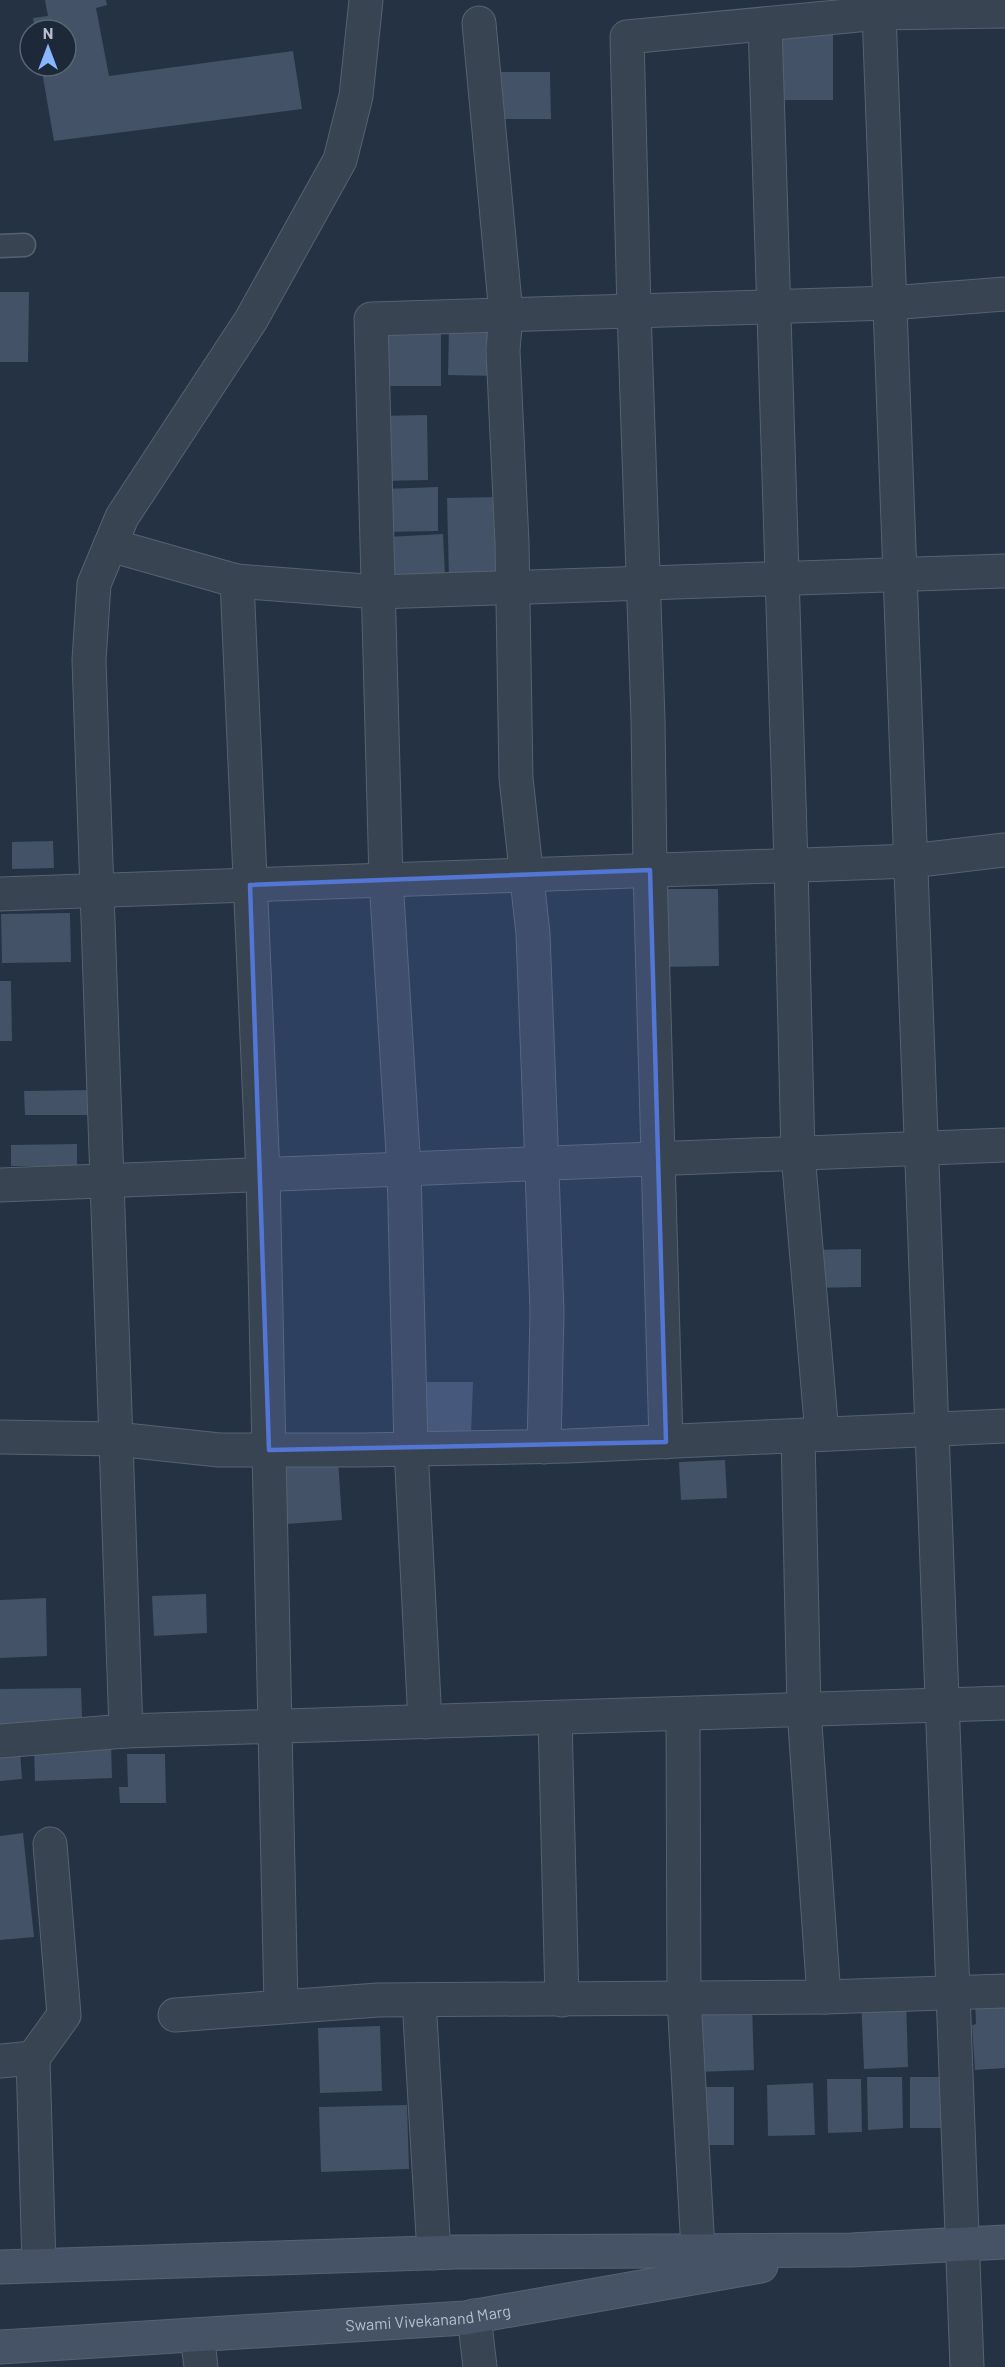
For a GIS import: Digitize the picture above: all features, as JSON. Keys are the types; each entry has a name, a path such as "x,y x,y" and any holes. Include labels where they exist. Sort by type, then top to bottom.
{"main road":[{"name":"Swami Vivekanand Marg","path":"0,2267 434,2253 851,2250 1005,2242"},
{"name":"Swami Vivekanand Marg","path":"0,2347 474,2316 851,2250"}],"street":[{"path":"126,1731 89,660 94,584 122,517 251,320 340,160 356,96 366,0"},
{"path":"666,1442 644,583 627,37 879,13 1005,11"},
{"path":"879,13 967,2367"},
{"path":"479,23 506,314 503,350 513,587 516,777 533,933 547,1312 544,1447"},
{"path":"765,24 798,1154 810,1435 804,1710 824,1997"},
{"path":"425,1722 411,1449 404,1169 386,880 371,319 890,303 1005,294"},
{"path":"110,545 237,581 378,592 1005,571"},
{"path":"237,581 263,1174 281,2006"},
{"path":"0,894 911,861 1005,850"},
{"path":"0,1185 1005,1144"},
{"path":"0,1437 116,1439 219,1450 411,1449 544,1447 1005,1426"},
{"path":"0,1741 126,1731 1005,1703"},
{"path":"683,1714 684,1998 698,2250"},
{"path":"555,1718 562,2000"},
{"path":"39,2265 33,2058 64,2015 50,1844"},
{"path":"175,2015 378,2000 824,1997 1005,1991"},
{"path":"419,2000 434,2253"},
{"path":"0,2061 33,2058"},
{"path":"474,2316 480,2367"},
{"path":"197,2335 201,2367"}],"lane":[{"path":"0,246 24,245"}],"highlighted area":[{"path":"650,870 666,1442 269,1450 250,885"}],"building":[{"path":"45,0 106,0 107,5 96,8 109,76 293,51 302,109 54,141 43,78 78,78 78,18 33,18 48,16"},
{"path":"833,34 833,100 779,100 778,35"},
{"path":"495,72 550,72 551,119 495,119"},
{"path":"0,292 29,292 28,362 0,362"},
{"path":"386,327 441,327 441,386 386,386"},
{"path":"449,328 498,329 497,376 448,375"},
{"path":"427,415 428,480 380,481 378,416"},
{"path":"438,487 438,531 384,532 383,489"},
{"path":"500,497 502,577 449,579 447,498"},
{"path":"443,534 445,575 388,577 387,537"},
{"path":"53,841 54,868 12,869 12,842"},
{"path":"660,889 718,889 719,966 661,967"},
{"path":"70,913 71,962 2,963 1,914"},
{"path":"0,981 11,981 12,1041 0,1041"},
{"path":"94,1090 94,1115 25,1115 24,1091"},
{"path":"77,1144 77,1166 11,1166 11,1145"},
{"path":"861,1249 861,1287 811,1288 809,1250"},
{"path":"421,1382 473,1382 471,1435 419,1434"},
{"path":"338,1460 342,1520 287,1524 283,1464"},
{"path":"725,1460 727,1498 681,1500 679,1462"},
{"path":"206,1594 207,1633 154,1636 152,1596"},
{"path":"46,1598 47,1656 0,1658 0,1600"},
{"path":"81,1688 82,1717 0,1732 0,1689"},
{"path":"111,1743 112,1778 35,1781 34,1747"},
{"path":"20,1750 22,1779 0,1781 0,1751"},
{"path":"127,1754 165,1754 166,1803 120,1803 119,1787 128,1787"},
{"path":"23,1833 34,1937 0,1940 0,1836"},
{"path":"906,1997 908,2067 864,2069 861,1998"},
{"path":"1005,1997 1005,2068 975,2070 972,2025 976,2024 975,1999"},
{"path":"752,2004 754,2070 696,2072 694,2006"},
{"path":"380,2026 382,2091 320,2093 318,2028"},
{"path":"867,2077 902,2077 903,2128 868,2130"},
{"path":"910,2077 943,2077 943,2128 910,2128"},
{"path":"827,2079 861,2079 862,2132 828,2133"},
{"path":"813,2083 815,2135 768,2136 767,2085"},
{"path":"701,2087 734,2087 734,2145 701,2145"},
{"path":"407,2105 409,2169 321,2172 319,2107"}]}
